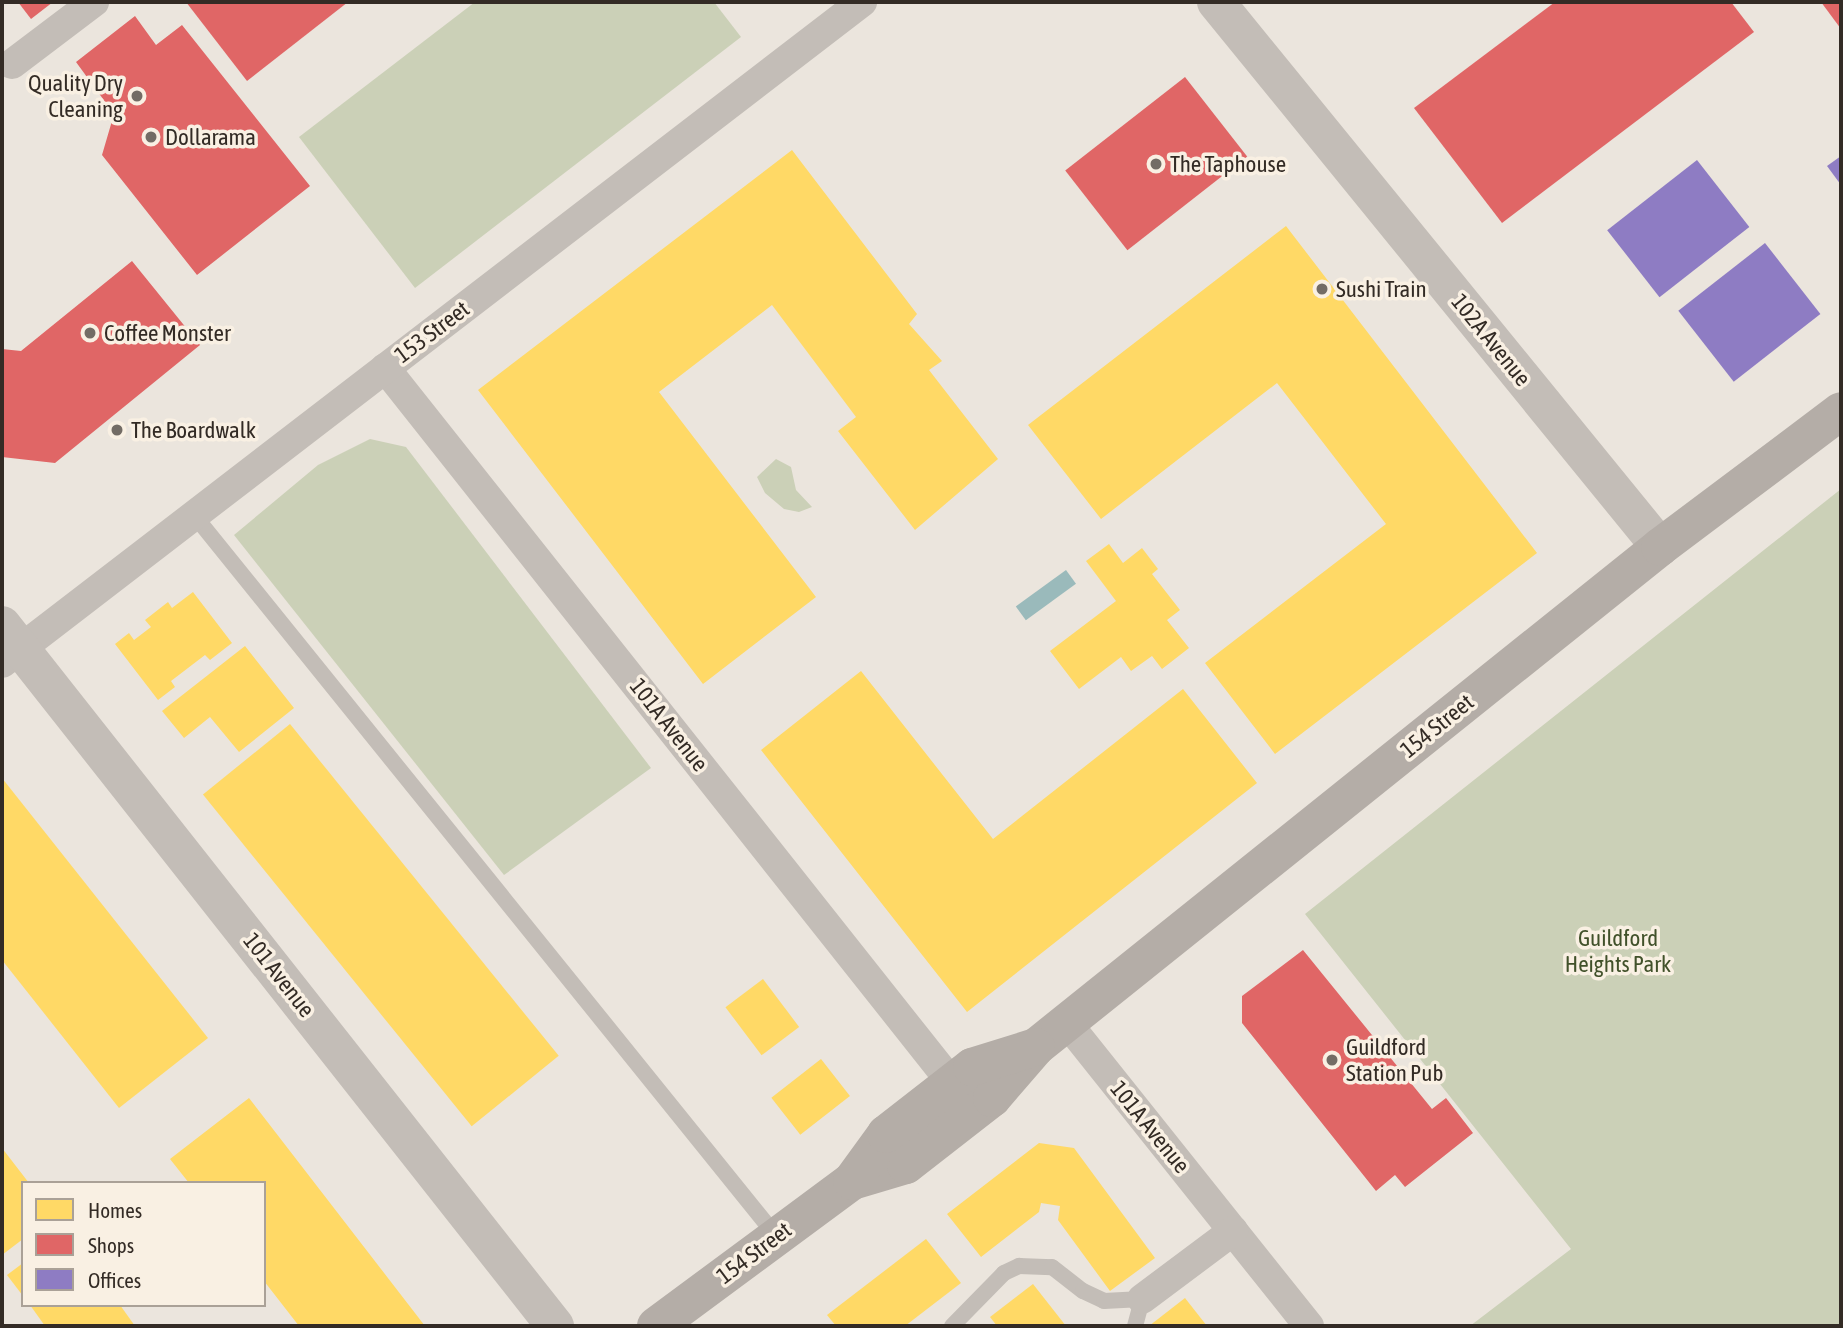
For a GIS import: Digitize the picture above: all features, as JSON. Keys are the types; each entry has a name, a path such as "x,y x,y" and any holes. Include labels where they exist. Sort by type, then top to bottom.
{"main road":[{"name":"154 Street","path":"852,1181 906,1165 992,1098 1037,1046 1660,547 1841,411"},
{"name":"154 Street","path":"656,1326 852,1181 887,1134 972,1067 1037,1046"}],"street":[{"path":"12,64 94,2"},
{"name":"153 Street","path":"8,645 194,515 862,2"},
{"name":"102A Avenue","path":"1216,2 1660,547"},
{"name":"101A Avenue","path":"385,368 952,1083"},
{"name":"101 Avenue","path":"8,645 555,1326"},
{"name":"101A Avenue","path":"1067,1023 1309,1326"},
{"path":"1139,1313 1233,1231"}],"lane":[{"path":"194,515 777,1237"},
{"path":"952,1326 1004,1273 1019,1266 1052,1267 1083,1291 1139,1313"}],"green space":[{"path":"475,2 714,2 741,37 415,288 299,137"},
{"path":"370,439 406,447 651,768 504,875 234,535 318,465"},
{"path":"776,459 791,467 796,490 812,507 799,512 784,509 765,493 757,477"},
{"name":"Guildford Heights Park","path":"1841,489 1841,1326 1470,1326 1571,1249 1305,914"}],"water":[{"path":"1066,570 1076,584 1026,620 1016,606"}],"building: Homes":[{"path":"792,150 917,314 909,324 942,361 929,370 998,459 915,530 838,431 856,417 772,305 659,392 816,597 703,684 478,390"},
{"path":"1286,226 1537,553 1275,754 1205,663 1386,524 1277,383 1101,519 1028,425"},
{"path":"1109,544 1123,563 1142,548 1158,569 1152,574 1180,610 1167,620 1189,648 1162,669 1152,656 1131,671 1121,657 1079,689 1050,651 1116,601 1086,561"},
{"path":"193,592 232,643 210,660 205,655 171,681 175,687 158,700 115,644 129,633 134,640 151,627 145,620 168,602 172,608"},
{"path":"245,646 294,708 239,752 210,717 184,738 162,711"},
{"path":"861,671 993,839 1183,689 1257,783 967,1012 761,750"},
{"path":"290,724 559,1056 472,1126 203,794"},
{"path":"2,778 208,1038 119,1108 2,960"},
{"path":"763,979 799,1027 762,1055 725,1007"},
{"path":"821,1059 850,1096 800,1135 771,1098"},
{"path":"249,1098 425,1326 299,1326 266,1284 266,1181 187,1181 170,1159"},
{"path":"1039,1143 1074,1148 1155,1258 1110,1291 1058,1220 1060,1206 1041,1203 1039,1212 981,1257 947,1214"},
{"path":"2,1148 27,1181 21,1181 21,1241 2,1255"},
{"path":"926,1239 961,1283 905,1326 836,1326 827,1315"},
{"path":"21,1264 21,1293 7,1275"},
{"path":"1033,1284 1066,1326 997,1326 990,1317"},
{"path":"1185,1298 1207,1326 1149,1326"},
{"path":"31,1307 121,1307 135,1326 45,1326"}],"building: Shops":[{"path":"18,2 53,2 31,19"},
{"path":"186,2 348,2 247,81"},
{"path":"1555,2 1731,2 1754,32 1502,223 1414,108"},
{"path":"1821,2 1841,2 1841,29"},
{"path":"135,16 156,45 182,25 310,186 197,275 102,155 114,114 76,62"},
{"name":"The Taphouse","path":"1185,77 1247,157 1127,250 1065,171"},
{"path":"132,261 200,345 55,463 2,457 2,349 21,351"},
{"name":"Guildford Station Pub","path":"1303,950 1432,1109 1446,1098 1473,1133 1405,1187 1395,1175 1376,1191 1242,1023 1242,996"}],"building: Offices":[{"path":"1841,156 1841,185 1827,166"},
{"path":"1697,160 1749,227 1659,297 1607,230"},
{"path":"1765,243 1820,314 1734,382 1678,311"}],"place":[{"name":"Quality Dry Cleaning","path":"137,96"},
{"name":"Dollarama","path":"151,137"},
{"name":"The Taphouse","path":"1156,164"},
{"name":"Sushi Train","path":"1322,289"},
{"name":"Coffee Monster","path":"90,333"},
{"name":"The Boardwalk","path":"117,430"},
{"name":"Guildford Station Pub","path":"1332,1060"}]}
